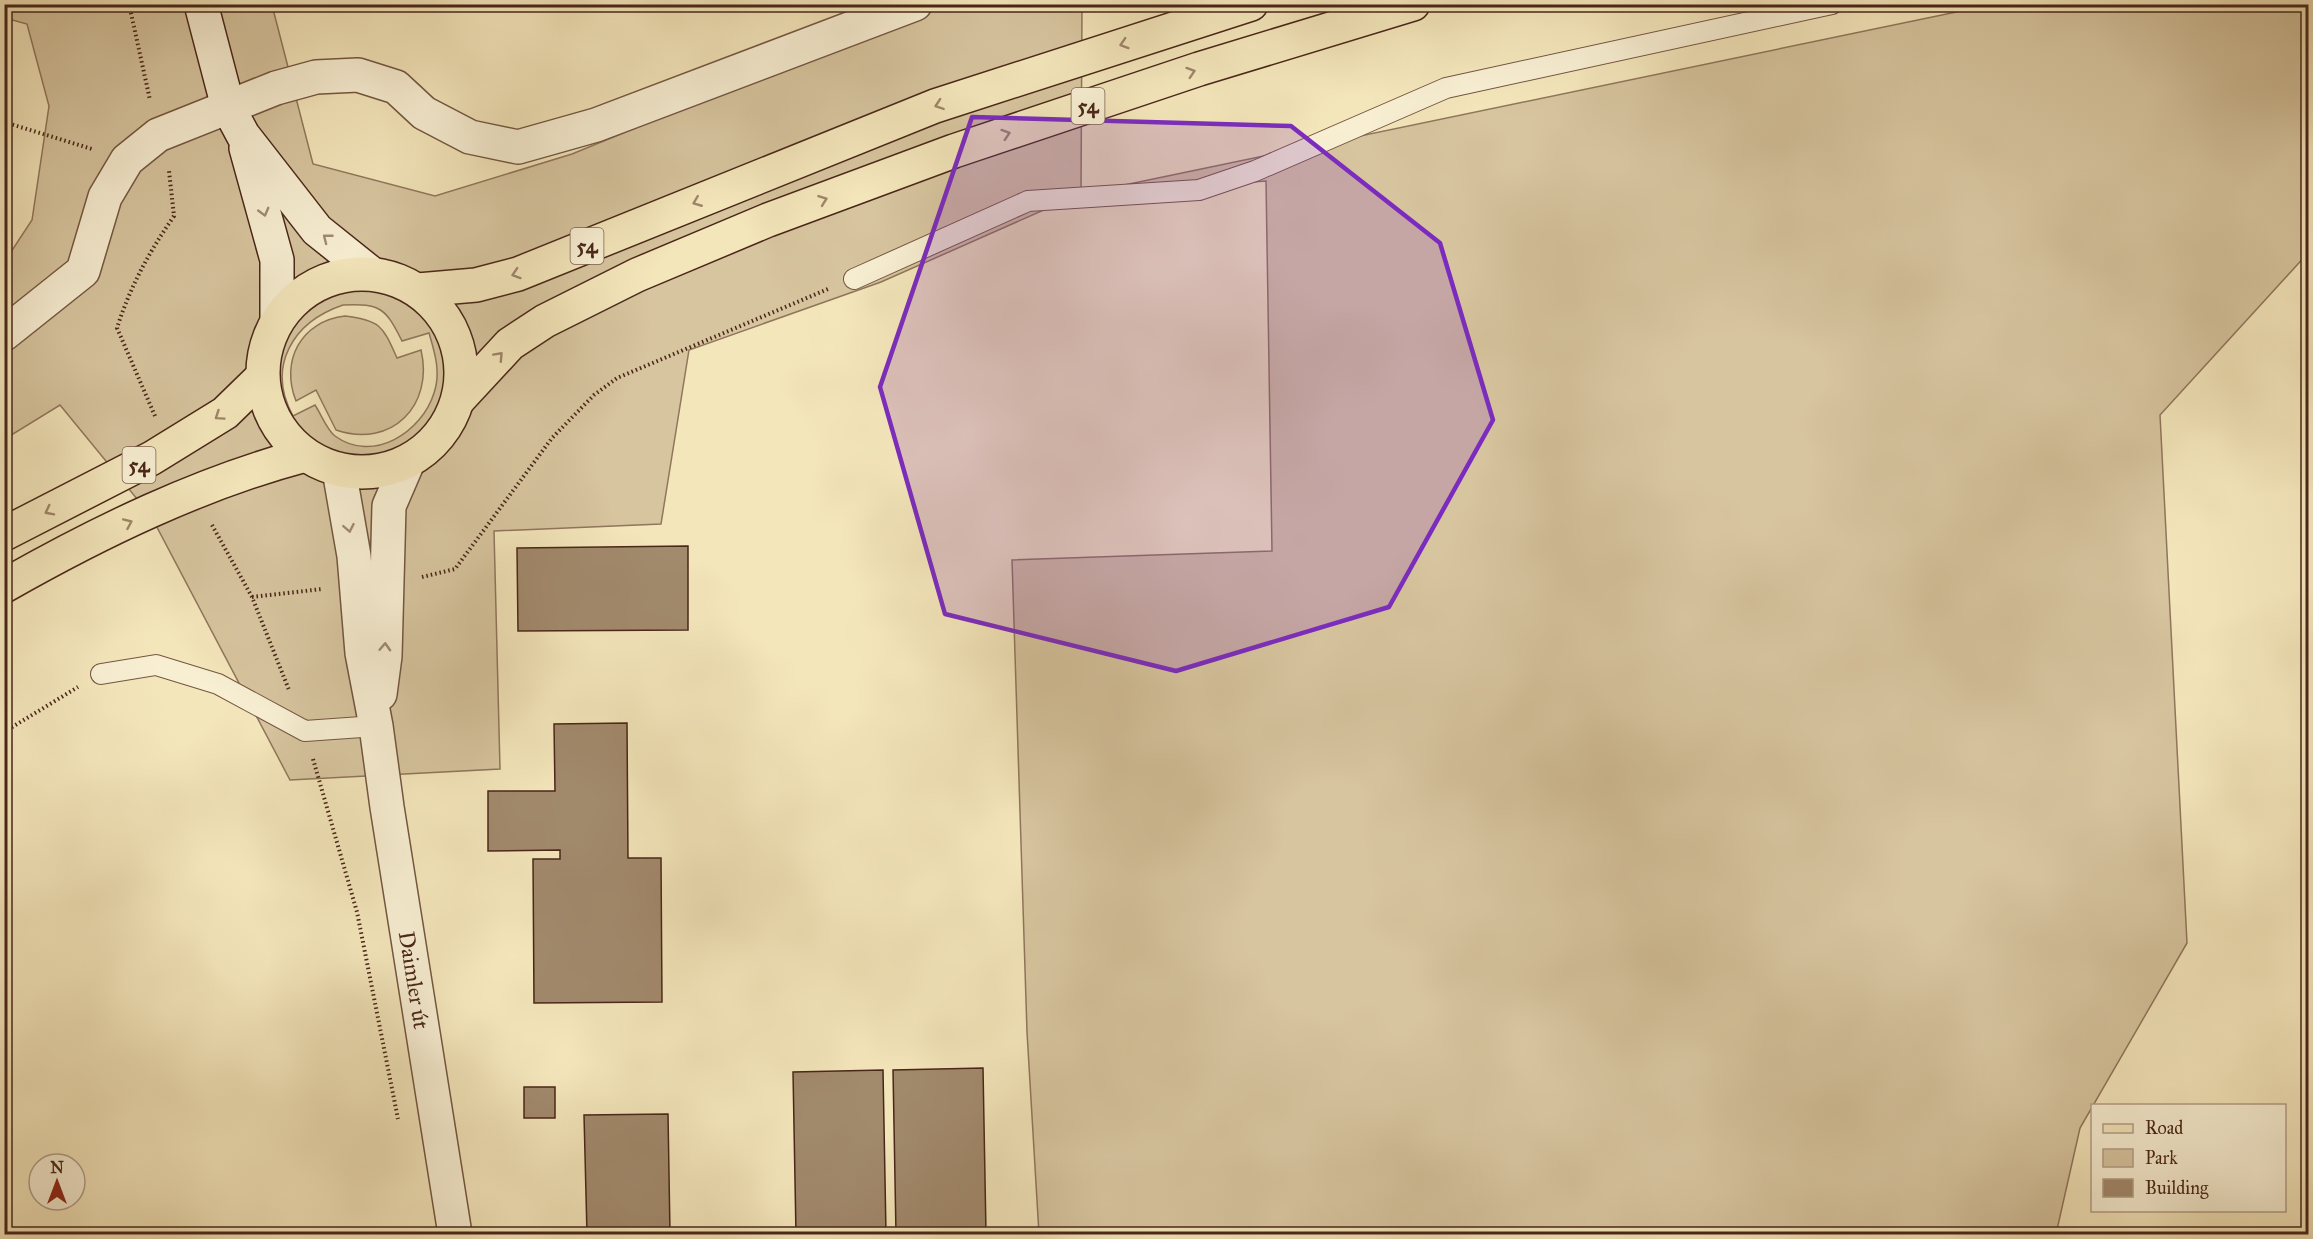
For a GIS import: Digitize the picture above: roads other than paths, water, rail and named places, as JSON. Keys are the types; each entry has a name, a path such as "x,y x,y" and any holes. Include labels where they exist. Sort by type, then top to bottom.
{"main road":[{"name":"54","path":"418,290 476,285 518,274 935,106 1251,4"},
{"name":"54","path":"459,399 461,363 455,338 443,315 418,290 396,279 372,274 354,274 318,283 296,299 277,320 268,338 262,376 270,412 290,443 305,455 339,470 374,472 408,462 431,445 448,424 459,399 510,344 546,321 637,275 746,229 965,147 1199,69 1413,4"},
{"name":"54","path":"4,534 170,447 225,413 262,376"},
{"name":"54","path":"4,586 74,546 135,519 249,470 305,455"}],"street":[{"path":"201,4 277,260 277,320"},
{"path":"4,334 83,271 105,197 128,160 158,135 235,121 316,76 358,75 396,87 424,113 470,137 518,147 596,125 915,4"},
{"path":"235,121 317,230 372,274"},
{"name":"Daimler út","path":"376,726 385,656 389,506 408,462"},
{"name":"Daimler út","path":"339,470 354,556 362,653 376,726 388,819 455,1234"}],"lane":[{"path":"854,279 1028,201 1199,190 1255,171 1446,88 1832,4"},
{"path":"101,674 156,665 218,684 305,731 376,726"}]}
